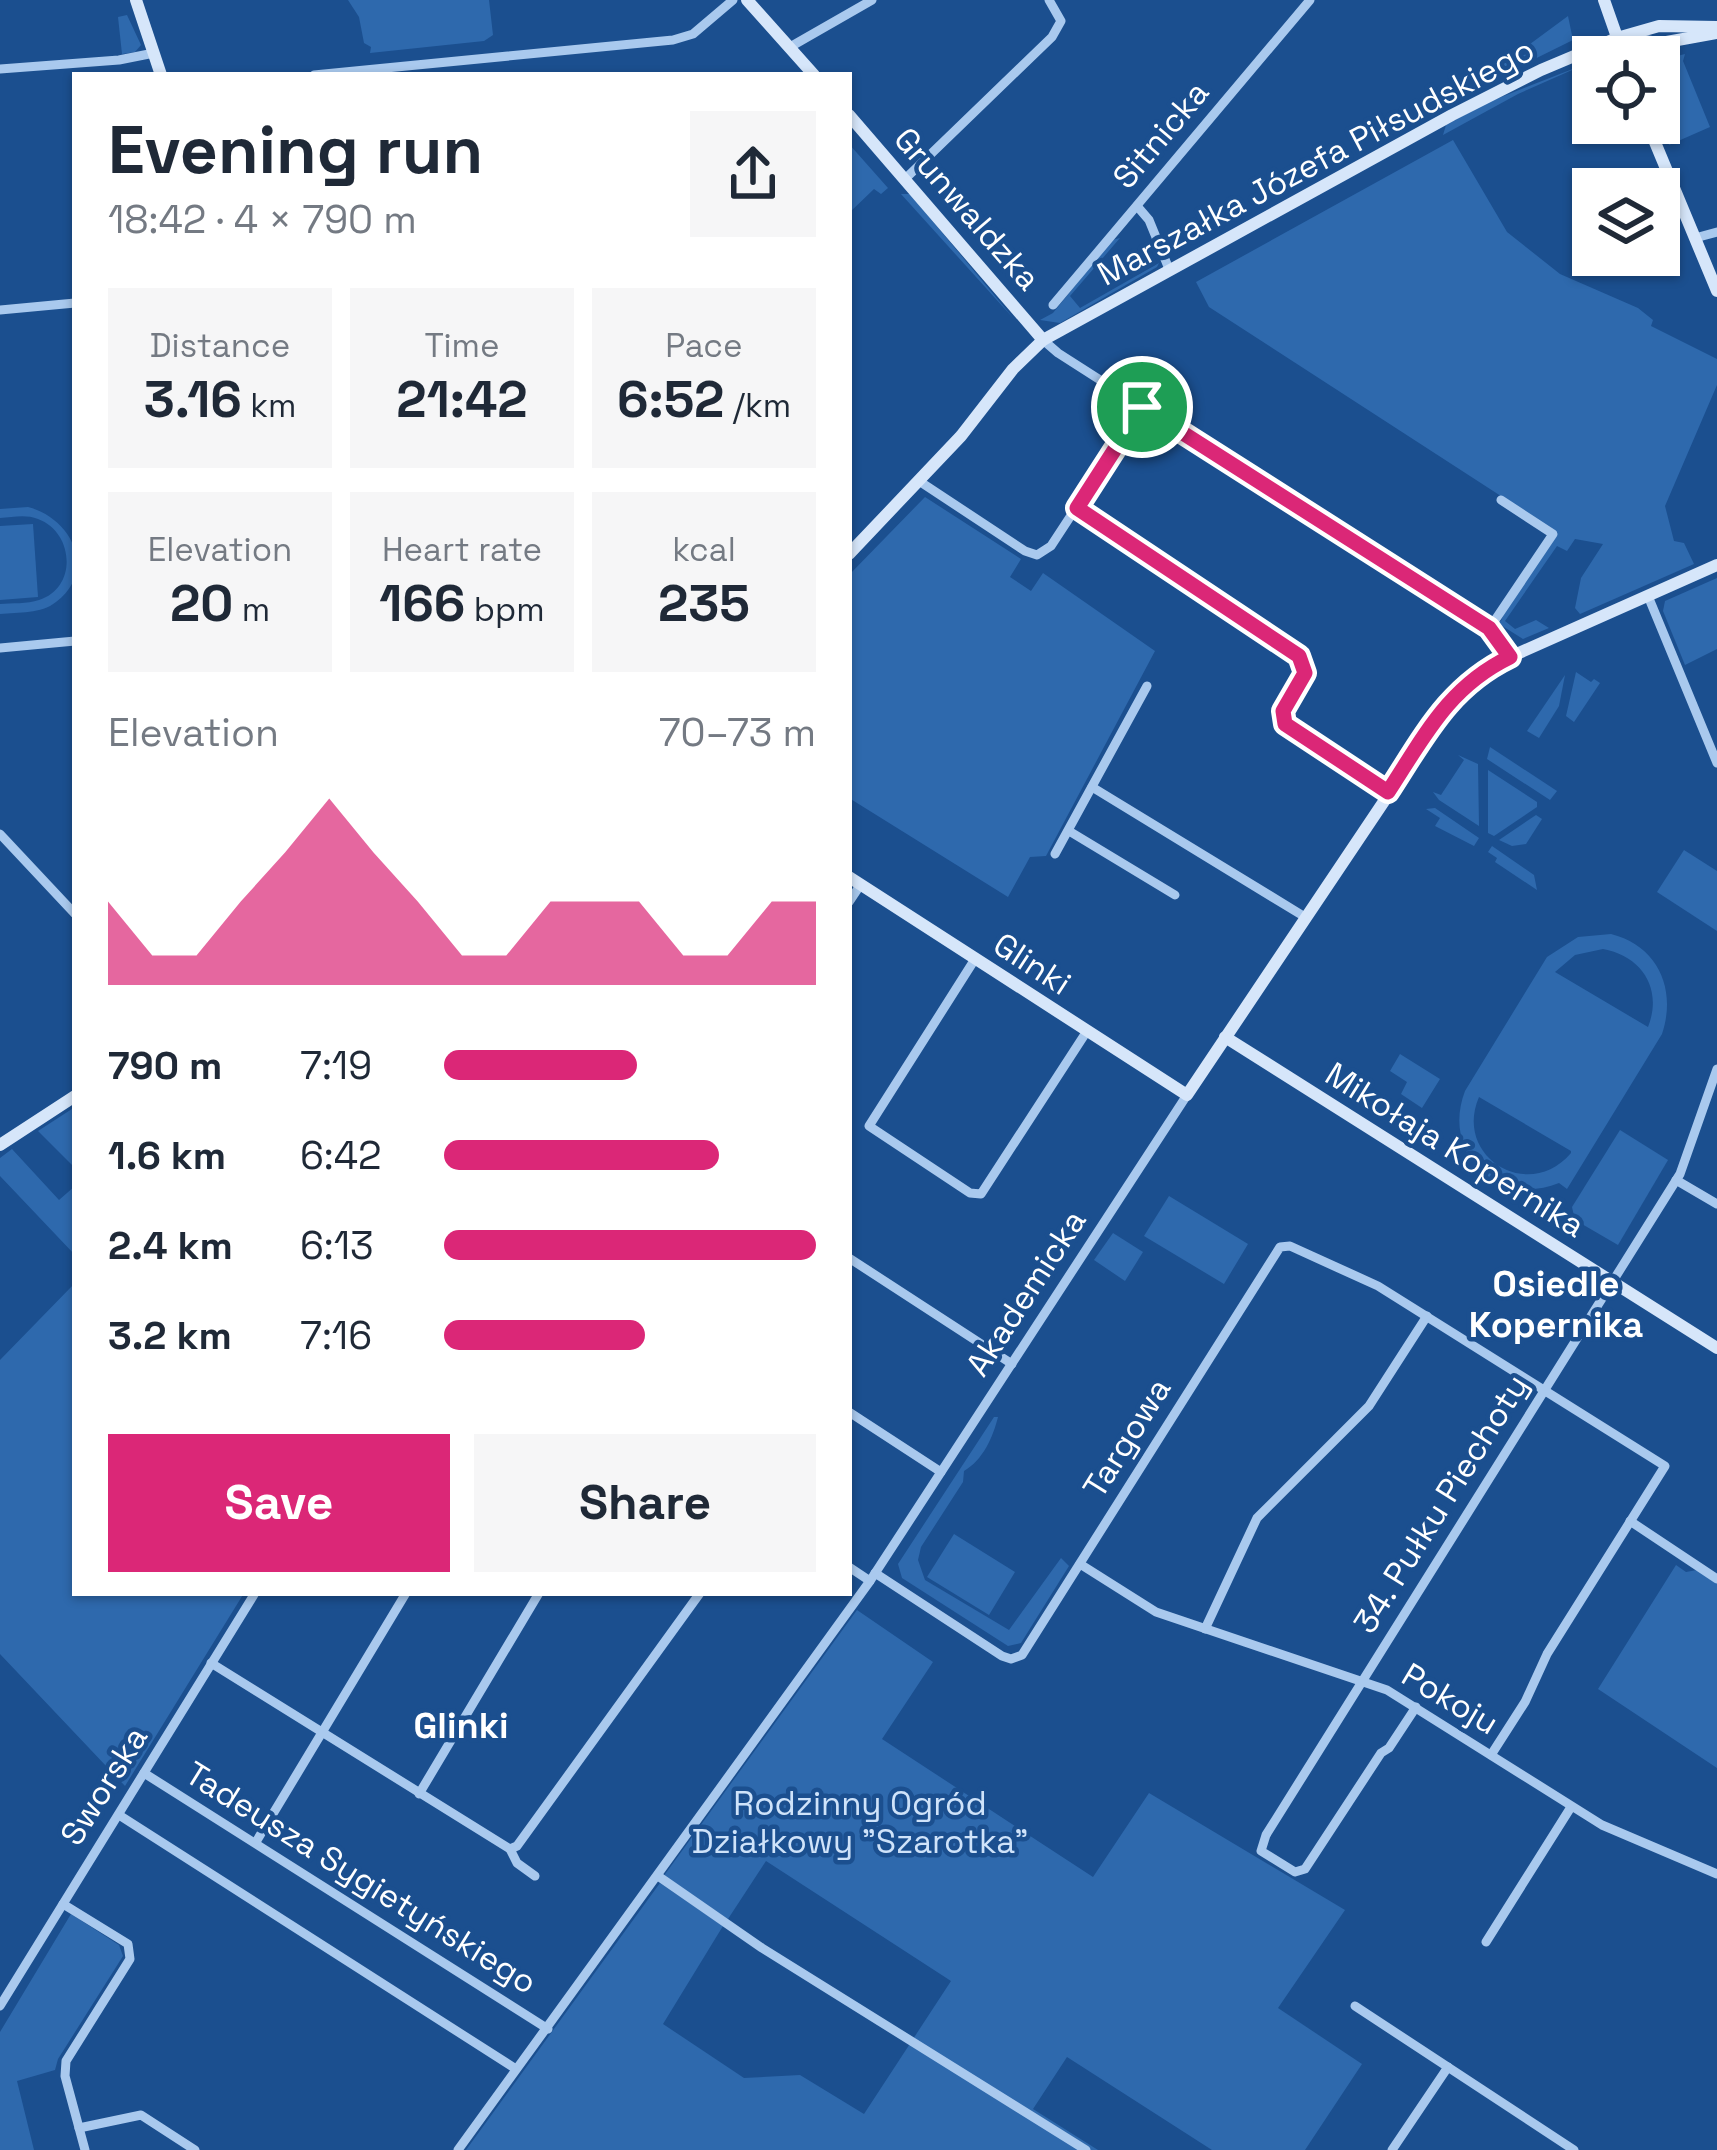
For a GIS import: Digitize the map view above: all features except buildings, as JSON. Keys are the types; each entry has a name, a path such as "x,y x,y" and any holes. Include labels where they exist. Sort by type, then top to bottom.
{"street":[{"path":"136,0 160,72"},
{"path":"345,72 673,40 694,34 733,0"},
{"path":"747,0 811,72"},
{"path":"790,47 872,0"},
{"path":"905,179 1052,37 1061,21 1049,0"},
{"name":"Sitnicka","path":"1053,305 1310,0"},
{"path":"1604,0 1616,36"},
{"name":"Marszałka Józefa Piłsudskiego","path":"1624,36 1659,26 1717,30"},
{"path":"0,70 154,53"},
{"name":"Marszałka Józefa Piłsudskiego","path":"1043,340 1487,96 1572,58"},
{"name":"Grunwaldzka","path":"852,118 1043,340"},
{"path":"1656,144 1717,291"},
{"path":"1137,206 1149,220 1169,269"},
{"path":"1695,238 1717,232"},
{"path":"0,310 72,303"},
{"path":"852,551 1043,340 1489,628 1510,657"},
{"path":"919,481 1037,555 1052,546 1142,407"},
{"path":"1489,628 1553,535 1502,500"},
{"path":"1077,508 1299,656 1305,673 1283,711 1285,724 1388,792"},
{"name":"Akademicka","path":"458,2150 873,1577 1225,1036 1458,691 1510,657 1717,565"},
{"path":"1648,596 1717,763"},
{"path":"0,648 72,641"},
{"path":"1055,854 1147,686"},
{"path":"1092,787 1305,917"},
{"path":"1069,831 1175,895"},
{"path":"0,834 72,911"},
{"name":"Glinki","path":"855,881 1187,1095"},
{"path":"975,959 869,1126 977,1196 1087,1031"},
{"name":"Mikołaja Kopernika","path":"1225,1036 1717,1348"},
{"name":"34. Pułku Piechoty","path":"1416,1707 1305,1869 1294,1872 1262,1850 1266,1835 1676,1180 1717,1069"},
{"path":"0,1145 72,1098"},
{"path":"1676,1180 1717,1204"},
{"name":"Targowa","path":"873,1577 1002,1656 1015,1659 1026,1650 1285,1245 1378,1286 1427,1316"},
{"path":"852,1260 1012,1364"},
{"path":"1205,1629 1257,1518 1369,1406 1427,1316 1665,1466 1546,1654 1525,1702 1491,1755"},
{"path":"852,1414 941,1472"},
{"path":"1630,1521 1717,1579"},
{"name":"Pokoju","path":"1080,1564 1156,1612 1362,1681 1416,1707 1602,1825 1717,1874"},
{"path":"852,1568 873,1577"},
{"name":"Sworska","path":"0,2006 253,1596"},
{"path":"256,1842 404,1596"},
{"path":"419,1794 537,1596"},
{"path":"510,1850 698,1596"},
{"path":"211,1663 510,1850 517,1863 535,1876"},
{"name":"Tadeusza Sygietyńskiego","path":"144,1773 548,2029"},
{"path":"1486,1942 1571,1807"},
{"path":"118,1815 516,2069"},
{"path":"658,1876 762,1948 1086,2150"},
{"path":"63,1904 128,1944 130,1959 66,2061 65,2076 85,2150"},
{"path":"1355,2006 1569,2149"},
{"path":"1392,2150 1448,2067"},
{"path":"79,2128 141,2115 195,2150"}],"green space":[{"path":"348,0 489,0 493,35 484,41 370,53 359,17"},
{"path":"127,15 141,45 135,52 122,54 118,17"},
{"path":"1568,16 1572,40 1488,82 1503,64 1529,53 1526,47"},
{"path":"1685,54 1683,61 1710,127 1680,140 1680,55"},
{"path":"1572,69 1443,135 1446,125 1486,103"},
{"path":"1453,140 1507,232 1560,274 1638,308 1653,320 1651,326 1717,359 1717,385 1665,506 1674,541 1684,543 1694,564 1580,614 1575,608 1581,578 1603,544 1575,539 1567,551 1557,546 1505,621 1515,629 1536,620 1549,628 1523,639 1496,622 1558,533 1209,307 1196,282"},
{"path":"852,147 888,188 881,194 874,189 852,210"},
{"path":"901,194 910,194 1014,319"},
{"path":"1120,238 1070,296 1080,308 1159,263 1157,267 1060,323 1040,320 1053,313 1112,240"},
{"path":"925,497 1021,559 1010,577 1031,591 1043,573 1155,651 1046,856 1030,857 1008,897 852,800 852,572"},
{"path":"28,507 67,533 72,543 72,582 50,606 0,614 0,604 52,594 67,560 59,535 50,526 29,517 0,518 0,509"},
{"path":"33,524 38,597 0,600 0,526"},
{"path":"1717,578 1717,649 1685,665 1663,611 1665,601"},
{"path":"1576,672 1600,683 1574,722 1566,716"},
{"path":"1565,675 1559,706 1539,738 1527,731"},
{"path":"1490,747 1557,791 1550,800 1487,759"},
{"path":"1458,755 1478,764 1479,826 1433,792 1441,795 1464,760"},
{"path":"1488,770 1537,802 1537,807 1494,836 1488,833"},
{"path":"1435,808 1479,838 1474,846 1435,826 1440,818 1426,809"},
{"path":"1536,815 1542,819 1526,844 1512,846 1499,840"},
{"path":"1492,846 1534,875 1537,890 1495,862 1497,858 1488,852"},
{"path":"1684,850 1717,871 1717,931 1657,892"},
{"path":"1611,934 1641,948 1652,959 1667,1001 1662,1034 1567,1189 1559,1183 1515,1188 1480,1170 1468,1154 1460,1114 1465,1091 1547,957 1578,937","holes":["1603,949 1629,959 1646,976 1653,1000 1648,1027 1555,972 1575,955","1479,1097 1571,1151 1571,1153 1535,1174 1500,1166 1476,1138"]},
{"path":"1400,1054 1440,1079 1422,1108 1401,1094 1407,1082 1390,1071"},
{"path":"72,1109 72,1165 38,1131"},
{"path":"1620,1130 1668,1160 1618,1245 1575,1220 1572,1207"},
{"path":"12,1149 59,1200 72,1189 72,1252 0,1176 0,1158"},
{"path":"1169,1196 1248,1244 1224,1284 1144,1236"},
{"path":"1113,1233 1143,1252 1125,1281 1094,1260"},
{"path":"72,1286 72,1596 242,1596 125,1786 0,1654 0,1360"},
{"path":"998,1417 986,1447 964,1471 963,1482 921,1547 918,1560 925,1580 1009,1630 1061,1558 1069,1566 1021,1643 1008,1646 902,1578 898,1564"},
{"path":"954,1534 1015,1572 989,1615 927,1577"},
{"path":"1676,1565 1686,1572 1697,1570 1717,1583 1717,1768 1598,1689"},
{"name":"Rodzinny Ogród Działkowy \"Szarotka\"","path":"857,1610 933,1662 882,1739 1093,1877 1149,1793 1345,1910 1278,2008 1362,2064 1305,2150 1212,2150 1067,2057 1033,2109 1098,2150 466,2150 660,1883 723,1926 663,2024 744,2078 800,2075 864,2114 951,1981 766,1861 728,1919 663,1877"},
{"path":"71,1914 119,1945 123,1956 55,2070 17,2081 34,2150 0,2150 0,2032"}],"district":[{"name":"Osiedle Kopernika","path":"1556,1304"},
{"name":"Glinki","path":"461,1726"}],"route":[{"path":"1142,407 1489,628 1503,644 1510,657 1458,691 1388,792 1285,724 1283,711 1305,673 1299,656 1077,508 1142,407"}]}
